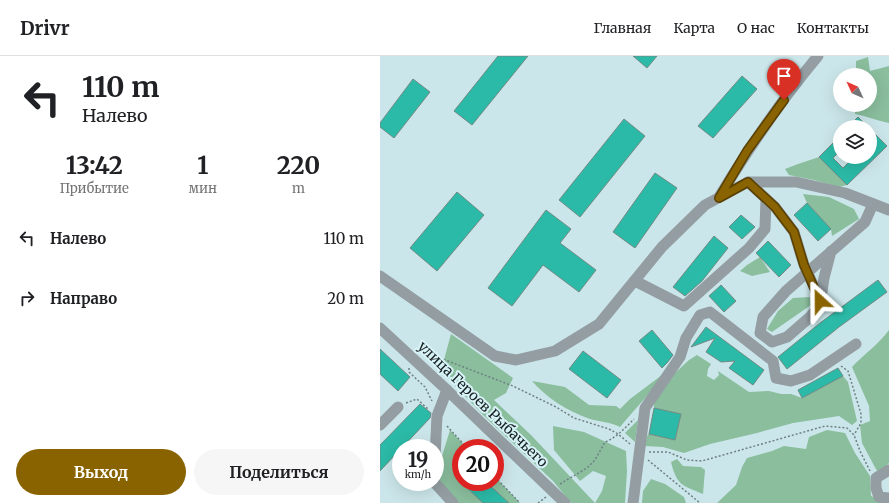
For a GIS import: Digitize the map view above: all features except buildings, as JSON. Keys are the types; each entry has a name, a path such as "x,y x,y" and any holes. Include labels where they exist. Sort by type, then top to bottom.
{"street":[{"path":"719,198 747,151 802,75 818,56"},
{"path":"748,182 775,207 794,232 807,272 820,301"},
{"path":"380,276 495,356 516,360 555,350 599,324 667,242 705,205 748,182 796,182 845,193 889,210"},
{"path":"635,281 684,306 749,248 765,229 766,199"},
{"path":"831,252 824,278 820,305 810,317 787,337 772,342 760,333 763,317 786,291 865,222 873,204"},
{"path":"633,503 645,408 680,357 686,338 700,315 710,312 773,361 776,378 791,382 810,376 856,344"},
{"name":"улица Героев Рыбачьего","path":"380,328 565,503"},
{"path":"436,439 437,416 447,390"},
{"path":"380,425 398,407"},
{"path":"889,470 876,478 876,488 879,497 889,498"},
{"path":"442,491 453,503"}],"path":[{"path":"407,353 409,372 425,387 435,407 437,416"},
{"path":"416,361 440,358 513,386 556,407 574,418 609,429 618,434 700,503"},
{"path":"830,362 840,365 848,371 854,389 861,414 861,423 854,435"},
{"path":"557,486 587,468 596,460 605,442 618,434 645,408"},
{"path":"639,452 668,452 687,460 702,461 825,426 847,428 854,435 873,475 876,478"},
{"path":"504,486 520,503"}],"green space":[{"path":"868,57 870,68 856,68 856,61"},
{"path":"889,66 889,123 855,114 855,112 877,112 877,69"},
{"path":"819,157 847,185 839,187 789,175 785,169"},
{"path":"803,194 829,197 854,209 859,219 832,236 831,229 807,203"},
{"path":"760,257 770,272 752,276 740,271 747,265"},
{"path":"810,297 811,305 772,332 767,329 778,311 793,298"},
{"path":"889,330 889,463 877,471 862,443 860,425 870,421 869,406 852,367 881,340"},
{"path":"451,334 513,378 506,393 494,400 531,435 595,503 571,503 553,481 482,414 441,371"},
{"path":"697,355 711,364 708,369 707,376 714,380 719,375 718,371 749,392 769,391 781,394 791,394 802,398 843,376 848,382 857,421 852,425 839,416 793,423 710,444 684,453 663,447 644,446 648,434 675,440 681,414 654,408 654,403 675,373"},
{"path":"666,372 620,427 590,419 573,412 551,398 532,381 565,387 589,405 616,406 620,409 630,399"},
{"path":"638,420 635,442 625,433"},
{"path":"553,426 584,432 626,451 627,471 625,503 595,503 602,491 606,476 593,471 580,481 554,450"},
{"path":"450,430 458,439 452,439 452,491 471,491 483,503 453,503 444,491 444,450"},
{"path":"827,430 845,433 855,453 870,476 871,496 889,503 717,503 736,485 742,467 747,458 784,446 806,449 809,437"},
{"path":"677,459 683,466 701,467 705,470 703,494 681,484 678,480 671,462"},
{"path":"651,479 665,484 684,497 686,503 642,503 643,491"},
{"path":"504,486 520,503 509,503 496,491 504,491"}],"route":[{"path":"784,100 747,151 719,198 748,182 775,207 794,232 804,265 820,301"}]}
